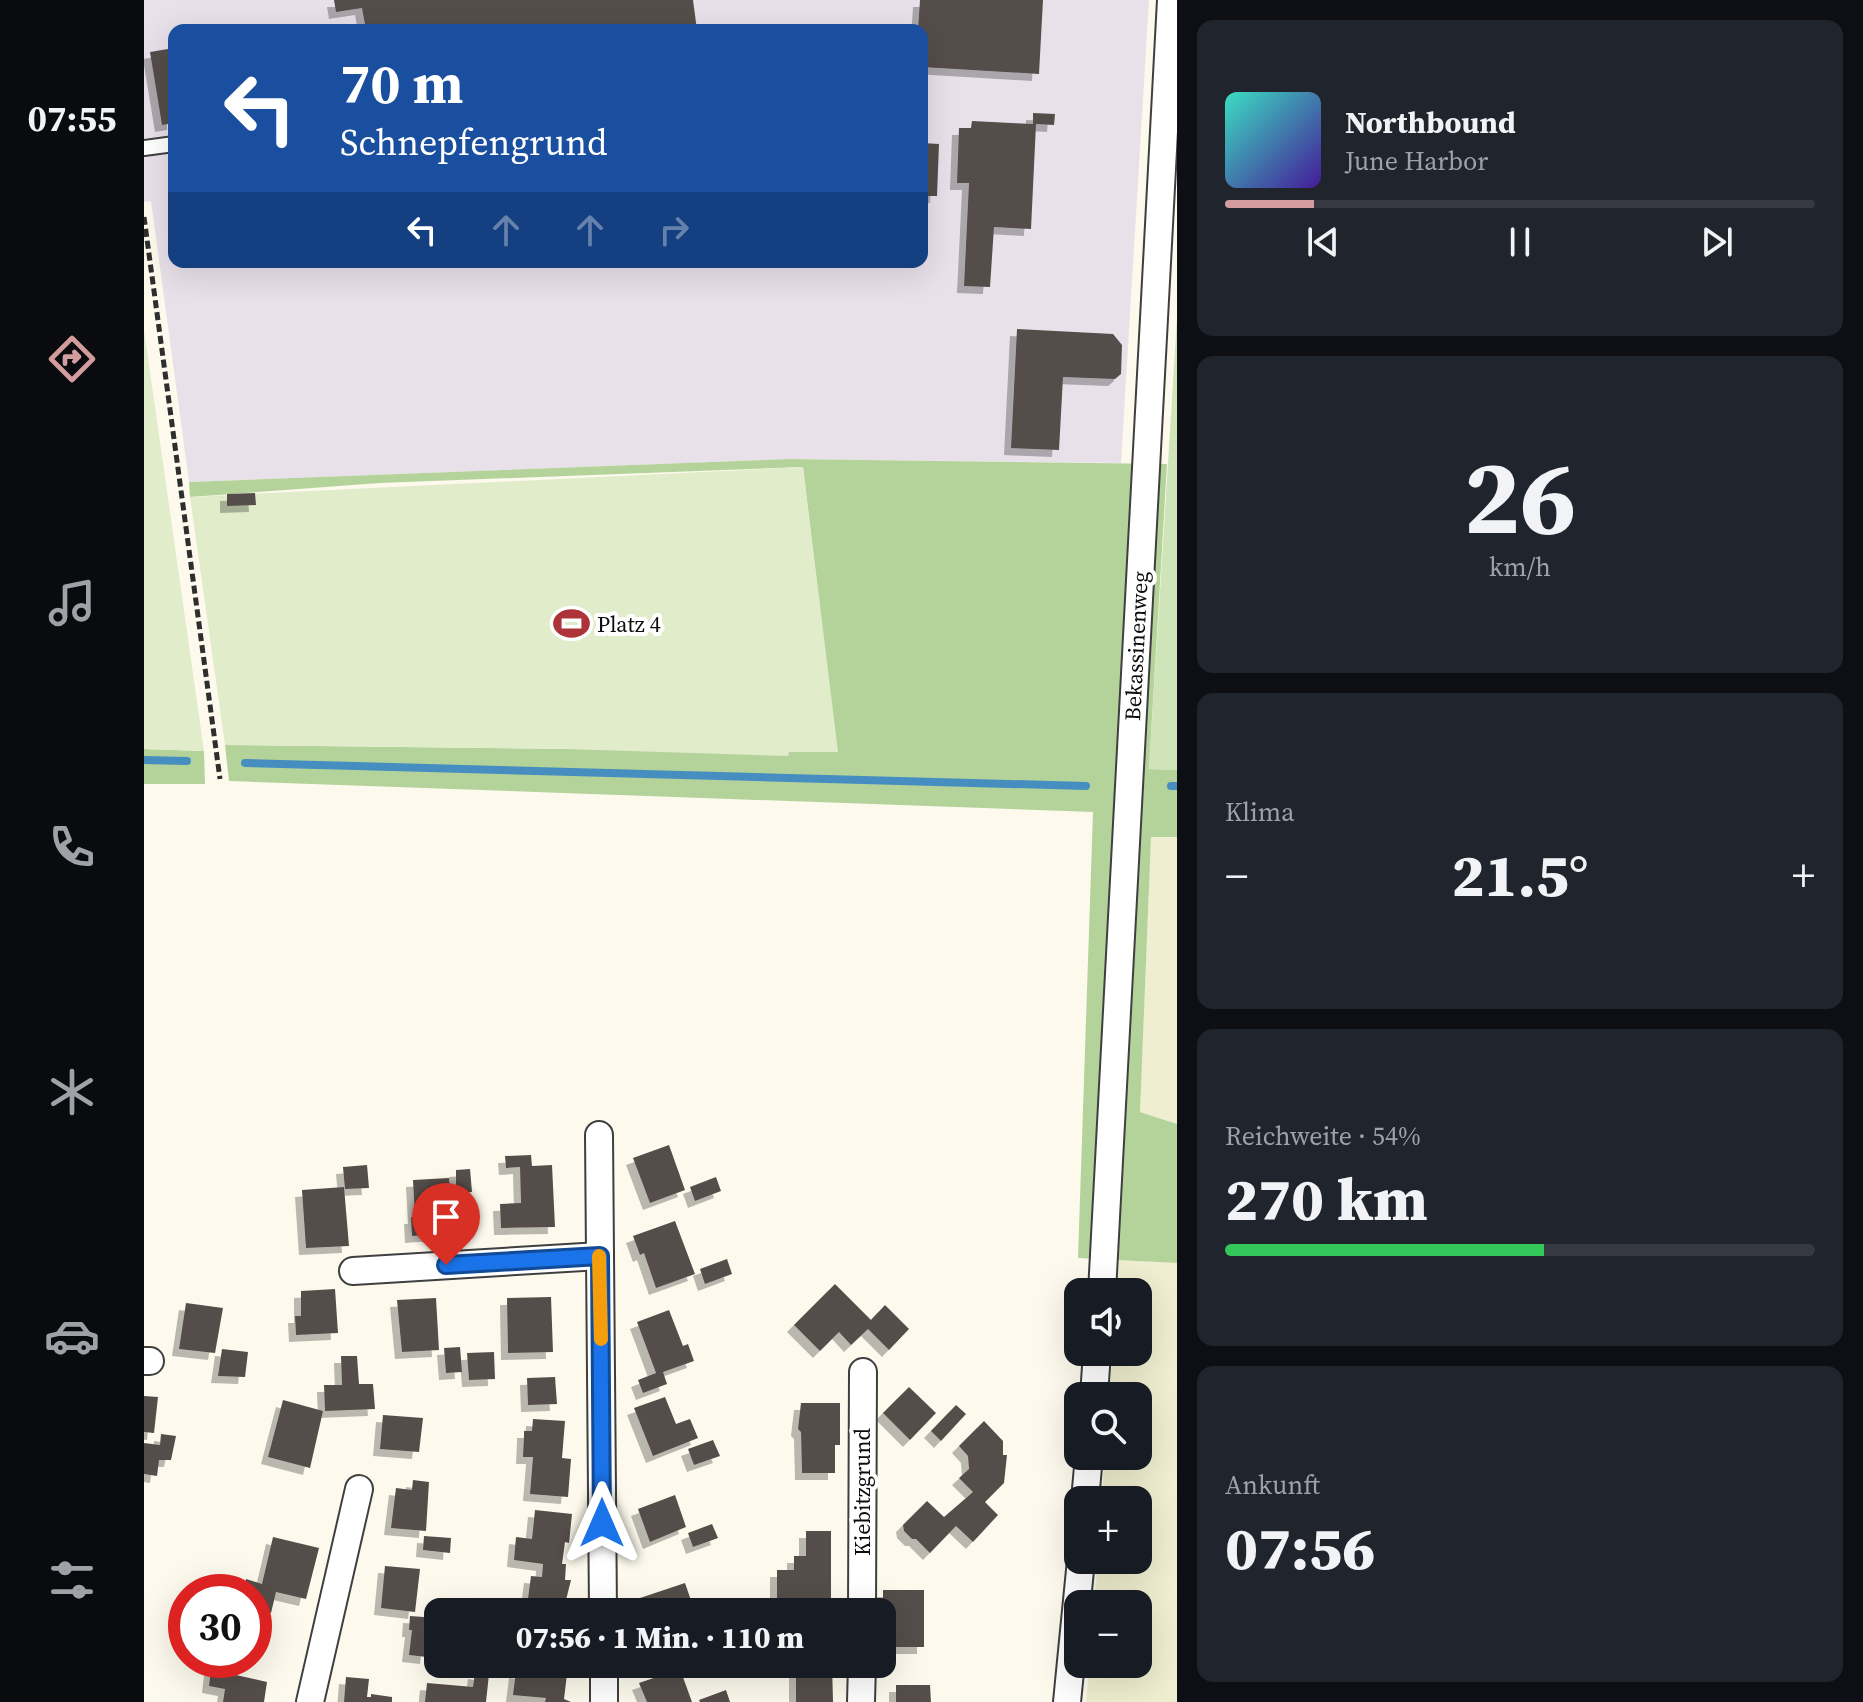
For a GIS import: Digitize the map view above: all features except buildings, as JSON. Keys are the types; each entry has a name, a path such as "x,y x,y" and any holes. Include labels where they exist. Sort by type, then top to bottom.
{"street":[{"name":"Bekassinenweg","path":"1103,1278 1171,0"},
{"path":"599,1135 603,1598"},
{"path":"353,1271 600,1256"},
{"name":"Kiebitzgrund","path":"862,1598 863,1372"},
{"path":"310,1702 359,1489"},
{"path":"1067,1702 1080,1574"},
{"path":"604,1678 604,1702"},
{"path":"861,1702 862,1678"}],"lane":[{"path":"144,148 168,145"}],"path":[{"path":"144,217 220,779"}],"shaded area":[{"path":"144,0 1149,0 1121,463 788,459 189,482 151,201 144,202"},
{"path":"1151,836 1177,837 1177,1124 1140,1112"},
{"path":"1119,1260 1177,1263 1177,1702 1086,1702 1089,1678 1152,1678 1152,1590 1095,1590 1097,1574 1152,1574 1152,1486 1103,1486 1104,1470 1152,1470 1152,1382 1110,1382 1112,1366 1152,1366 1152,1278 1118,1278"}],"green space":[{"path":"1177,318 1177,770 1149,769"},
{"path":"144,330 204,751 144,749"},
{"path":"788,459 1167,464 1149,769 1177,770 1177,837 1151,837 1140,1112 1177,1124 1177,1263 1078,1258 1093,812 229,781 225,745 837,752 803,467 380,483 190,497 189,482"},
{"name":"Platz 4","path":"803,467 838,752 789,752 788,756 566,749 225,745 190,497"},
{"path":"144,749 204,751 205,784 144,784"}],"waterway":[{"path":"144,760 187,761"},
{"path":"245,763 1086,786"},
{"path":"1171,786 1177,786"}],"slow traffic":[{"path":"599,1256 601,1339"}],"place":[{"name":"Platz 4","path":"571,624"}],"route":[{"path":"446,1265 600,1256 602,1523"}]}
